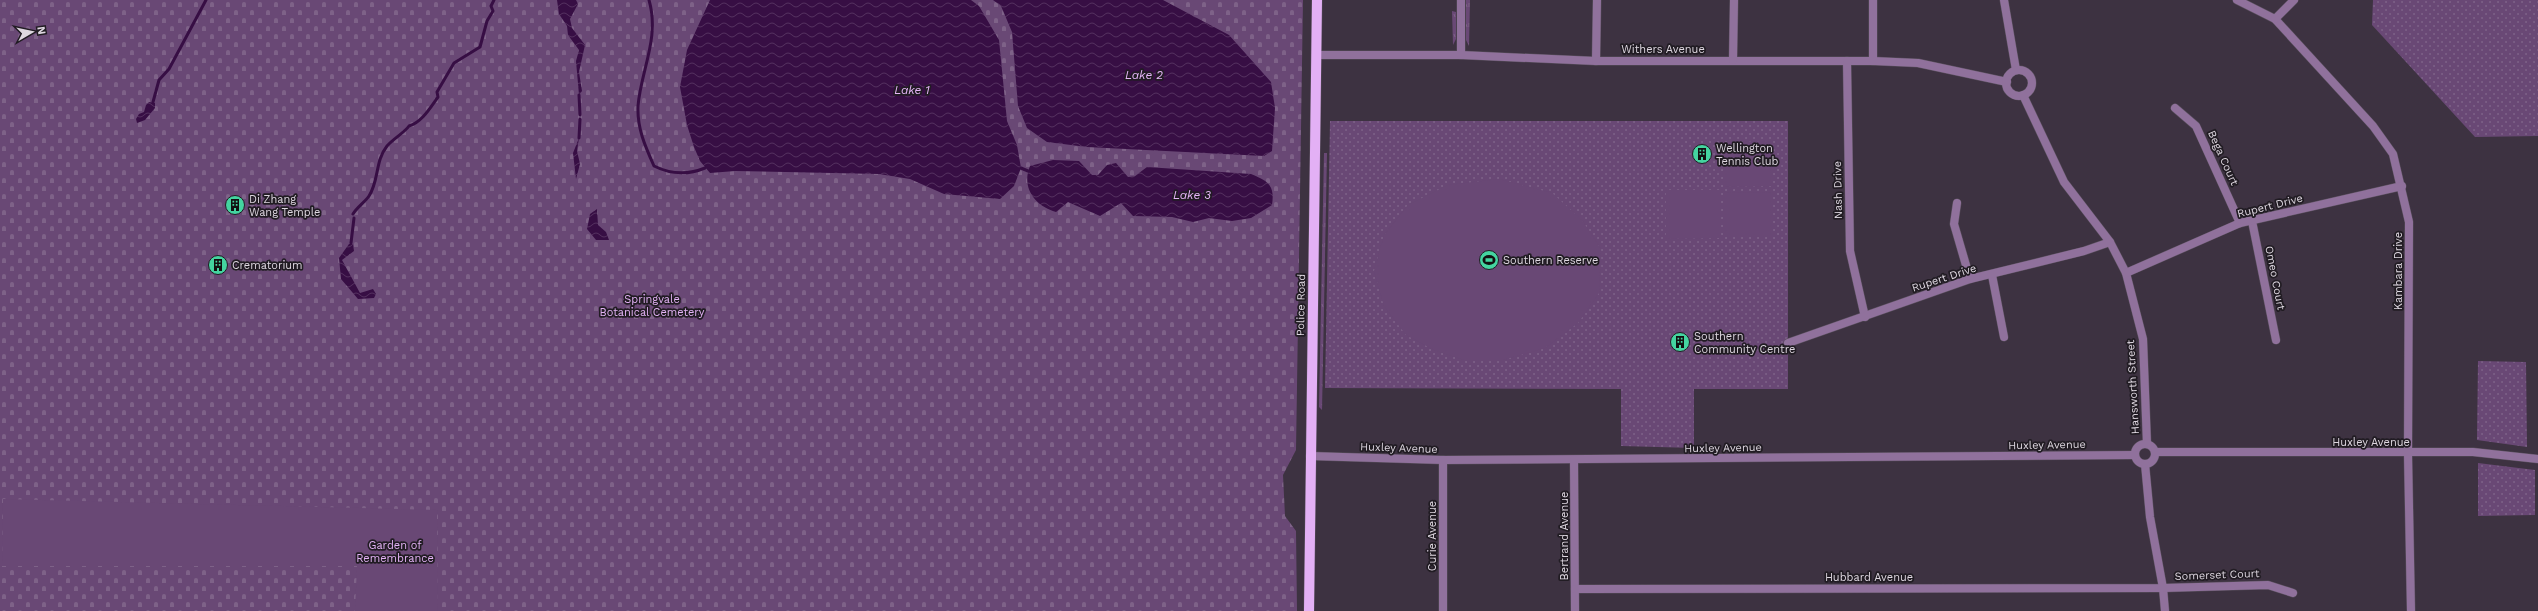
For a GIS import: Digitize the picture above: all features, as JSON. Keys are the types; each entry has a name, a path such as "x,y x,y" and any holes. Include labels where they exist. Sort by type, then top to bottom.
{"main road":[{"name":"Police Road","path":"1309,611 1317,0"}],"street":[{"path":"1461,0 1461,55"},
{"path":"1596,61 1597,0"},
{"path":"1733,60 1734,0"},
{"path":"1873,0 1873,61"},
{"path":"2004,0 2016,70"},
{"name":"Kambara Drive","path":"2237,0 2275,19 2373,126 2393,154 2402,186 2409,222 2408,454 2411,611"},
{"path":"2275,19 2294,0"},
{"name":"Withers Avenue","path":"1317,55 1461,55 1596,61 1873,61 1918,63 2007,82"},
{"name":"Nash Drive","path":"1847,61 1850,251 1865,317"},
{"path":"2016,70 2025,71 2031,79 2031,88 2023,95 2011,92 2007,82 2010,74 2016,70"},
{"name":"Hansworth Street","path":"2023,95 2064,182 2110,242 2126,273 2143,339 2147,444"},
{"name":"Bega Court","path":"2175,108 2196,126 2240,223"},
{"name":"Rupert Drive","path":"2126,273 2240,223 2402,186"},
{"path":"1957,203 1954,224 1970,279"},
{"name":"Omeo Court","path":"2252,221 2276,340"},
{"name":"Rupert Drive","path":"1788,343 1970,279 1992,275 2084,251 2110,242"},
{"path":"1992,275 2004,337"},
{"path":"2147,444 2152,446 2155,452 2151,462 2144,464 2138,461 2135,455 2137,447 2147,444"},
{"name":"Huxley Avenue","path":"2155,452 2408,454 2473,452 2538,459"},
{"name":"Huxley Avenue","path":"1310,456 1442,460 1574,460 2135,455"},
{"name":"Curie Avenue","path":"1442,460 1443,611"},
{"name":"Bertrand Avenue","path":"1574,460 1575,611"},
{"path":"2144,464 2150,517 2163,588 2164,611"},
{"name":"Somerset Court","path":"2163,588 2268,585 2293,593"},
{"name":"Hubbard Avenue","path":"1575,588 2163,588"}],"green space":[{"name":"Springvale Botanical Cemetery","path":"0,0 1303,0 1296,450 1283,475 1285,516 1296,531 1297,611 0,611"},
{"path":"1466,0 1470,0 1469,46 1466,40"},
{"path":"2373,0 2538,0 2538,136 2475,137 2372,25"},
{"path":"1452,11 1456,12 1456,39 1453,45"},
{"name":"Southern Reserve","path":"1330,121 1788,121 1788,389 1694,389 1694,448 1621,446 1621,389 1325,388"},
{"path":"1773,141 1773,186 1724,187 1724,142"},
{"path":"1324,153 1327,153 1322,410 1319,407"},
{"name":"Southern Reserve","path":"1499,179 1552,193 1582,220 1601,249 1599,293 1578,323 1545,348 1503,360 1464,360 1434,350 1406,335 1384,306 1374,271 1384,235 1408,205 1448,185"},
{"path":"1666,190 1719,190 1719,238 1666,239"},
{"path":"1773,192 1773,237 1724,237 1724,193"},
{"path":"2478,361 2526,362 2527,447 2477,440"},
{"path":"2478,463 2535,470 2535,515 2478,516"},
{"name":"Garden of Remembrance","path":"3,499 437,510 438,611 355,611 357,566 2,566"}],"water":[{"path":"557,0 576,0 578,4 570,19 572,28 585,45 579,72 582,91 579,95 576,61 579,50 568,35 567,26 559,14"},
{"name":"Lake 1","path":"710,0 971,0 979,6 999,40 1007,121 1017,145 1021,168 1014,186 1000,199 944,194 910,179 879,174 735,171 710,173 700,161 694,147 687,125 680,87 687,50"},
{"name":"Lake 2","path":"993,0 1163,0 1229,35 1271,82 1275,108 1272,151 1264,156 1087,147 1047,142 1027,128 1018,106 1012,32 1001,6"},
{"path":"149,102 155,103 155,108 145,120 137,123 136,119 139,114 144,112 146,105"},
{"path":"579,138 577,151 580,164 576,179 573,153"},
{"name":"Lake 3","path":"1053,160 1079,161 1092,175 1098,175 1107,165 1116,163 1128,177 1135,176 1147,167 1251,174 1262,179 1269,185 1273,198 1272,205 1251,218 1232,221 1209,218 1193,222 1172,217 1133,216 1121,203 1100,216 1068,202 1056,212 1048,209 1036,201 1027,182 1030,166"},
{"path":"597,209 598,225 606,232 609,240 596,240 587,229 590,214"},
{"path":"349,244 353,244 354,251 342,260 360,293 373,289 376,294 374,298 358,299 341,279 339,258"}],"waterway":[{"path":"153,102 159,80 169,69 206,0"},
{"path":"353,214 372,190 383,152 387,146 425,114 438,97 437,92 454,63 480,47 487,21 493,11 491,6 494,0"},
{"path":"649,0 652,14 651,41 638,106 642,137 654,166 660,169 686,173 705,168"},
{"path":"579,95 580,115"},
{"path":"579,138 580,119"},
{"path":"1021,168 1028,171"},
{"path":"351,243 354,218"}],"place":[{"name":"Wellington Tennis Club","path":"1702,154"},
{"name":"Di Zhang Wang Temple","path":"235,205"},
{"name":"Southern Reserve","path":"1489,260"},
{"name":"Crematorium","path":"218,265"},
{"name":"Southern Community Centre","path":"1680,342"}]}
